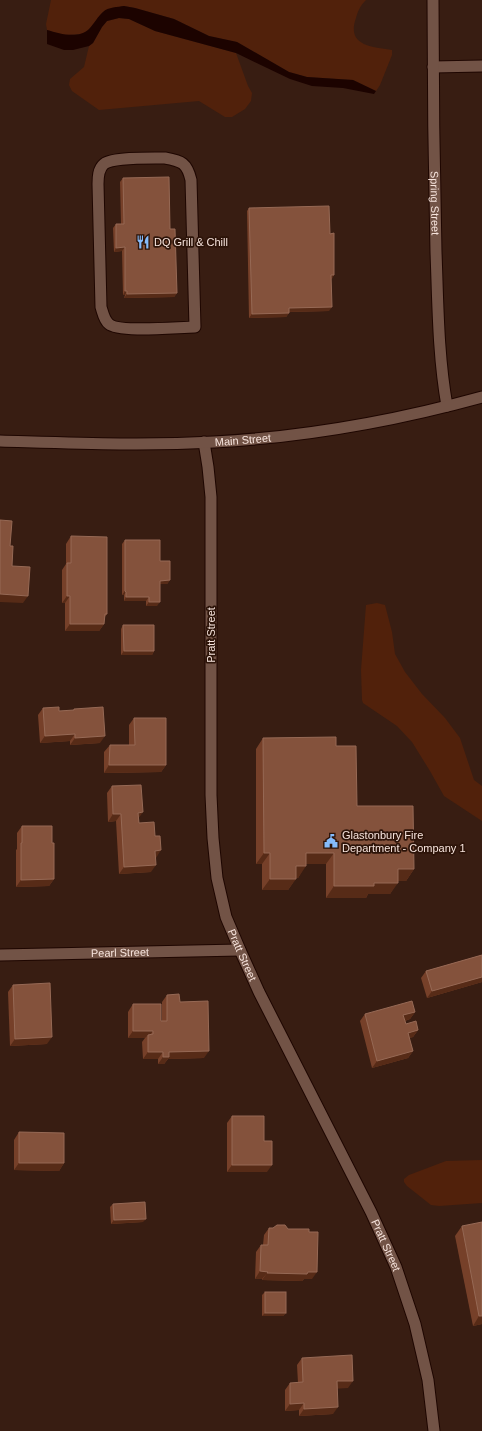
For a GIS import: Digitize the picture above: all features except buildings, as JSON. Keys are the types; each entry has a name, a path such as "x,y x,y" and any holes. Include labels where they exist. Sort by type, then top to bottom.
{"street":[{"name":"Spring Street","path":"433,0 433,153 439,344 442,378 447,406"},
{"path":"433,68 482,66"},
{"path":"166,158 181,162 188,170 191,180 195,327 115,327 109,324 105,319 101,307 98,184 100,169 103,164 109,161 118,160 166,158"},
{"name":"Main Street","path":"0,441 146,444 204,442 281,436 347,427 413,414 482,397"},
{"name":"Pratt Street","path":"204,442 208,467 210,497 213,838 219,886 226,916 259,992 371,1212 396,1268 415,1324 428,1380 434,1431"},
{"name":"Pearl Street","path":"0,955 240,950"}],"shaded area":[{"path":"51,0 366,0 358,11 354,27 355,34 358,40 369,46 392,50 392,55 380,85 376,91 353,80 307,77 289,72 237,42 209,36 174,19 124,6 103,12 89,30 83,34 64,35 47,30 46,24"},
{"path":"124,6 174,19 209,36 237,42 289,72 307,77 353,80 376,91 374,94 343,88 312,86 290,79 236,53 155,31 129,19 119,18 107,21 93,43 89,46 73,50 64,50 47,44 47,30 69,35 80,34 89,29 105,10"},
{"path":"119,18 129,19 155,31 236,53 252,93 251,101 245,109 232,117 225,117 199,101 99,110 72,91 69,85 70,79 84,67 89,46 93,43 102,27 107,21"},
{"path":"377,603 385,605 392,632 395,654 405,672 422,694 445,718 460,738 474,780 482,786 482,821 444,796 412,742 397,726 363,703 361,670 366,605"},
{"path":"482,1160 482,1203 439,1206 431,1205 404,1182 404,1179 409,1175 446,1161"}],"place":[{"name":"DQ Grill & Chill","path":"143,242"},
{"name":"Glastonbury Fire Department - Company 1","path":"331,841"}]}
